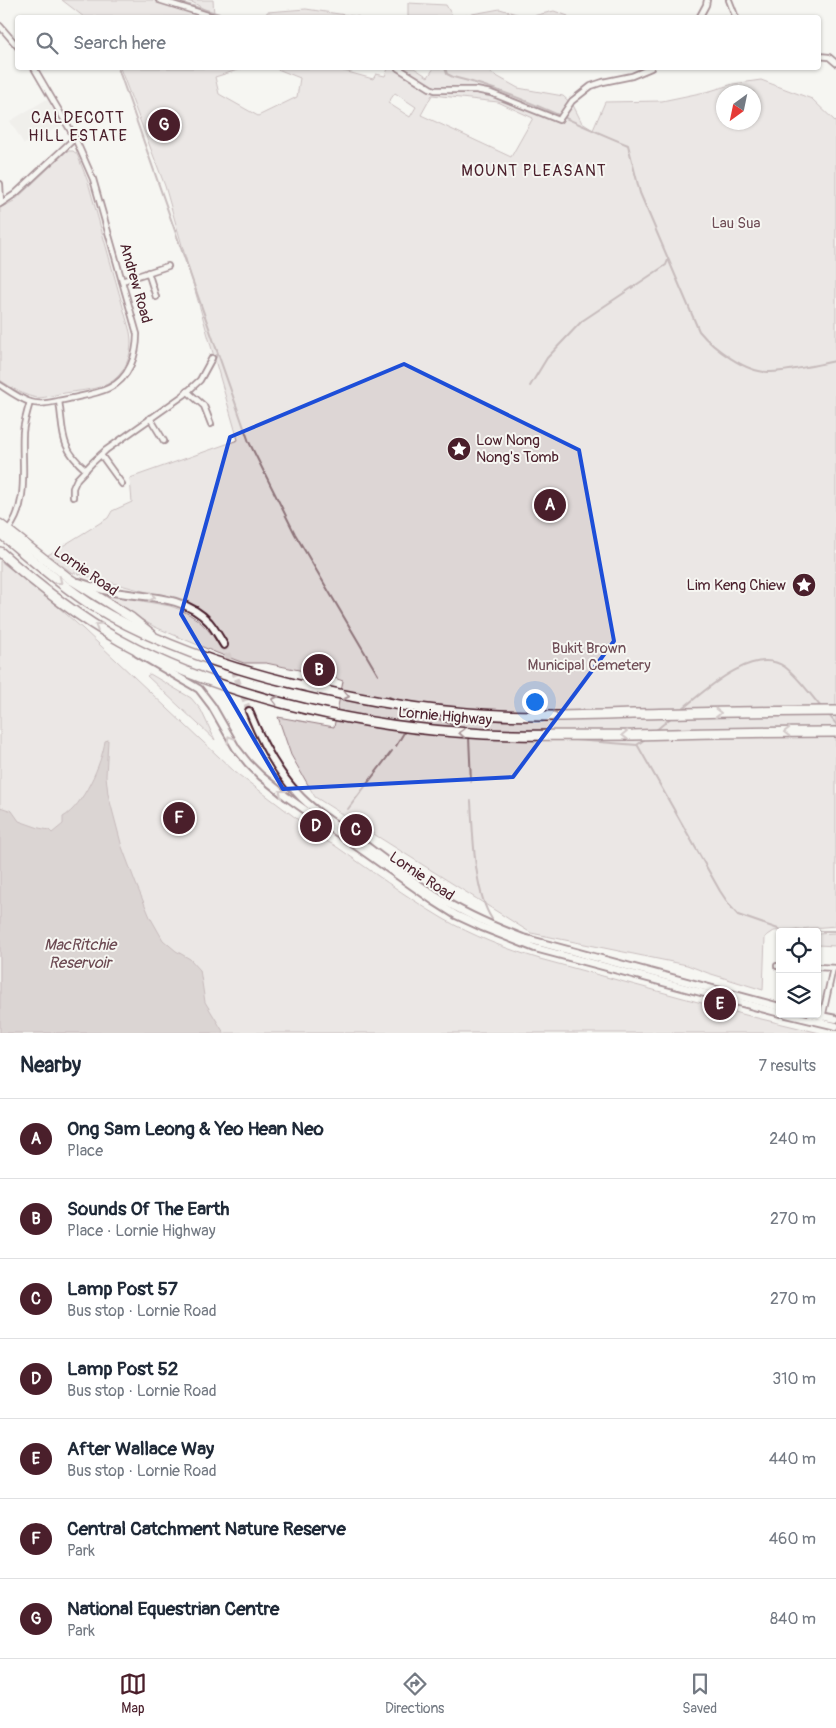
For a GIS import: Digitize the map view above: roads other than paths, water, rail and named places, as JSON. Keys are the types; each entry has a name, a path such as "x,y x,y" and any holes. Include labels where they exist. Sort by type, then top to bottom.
{"highway":[{"name":"Lornie Road","path":"4,531 42,568 91,604"},
{"name":"Lornie Highway","path":"0,554 75,612 120,641 184,671 251,694 322,712 412,728 504,735 566,736 836,732"},
{"name":"Lornie Highway","path":"91,604 124,623 222,664 254,674 325,691 416,708 505,715 568,716 836,711"}],"main road":[{"name":"Lornie Road","path":"0,524 4,531 70,579 132,618 157,638"}],"street":[{"path":"159,0 207,15"},
{"path":"700,15 707,0"},
{"path":"729,0 735,15"},
{"path":"0,26 15,44"},
{"path":"821,56 829,57 836,63"},
{"name":"Andrew Road","path":"30,402 43,404 109,389 120,381 134,360 137,347 137,334 93,180 75,138 35,70"},
{"path":"401,70 435,90 476,90 491,93 557,120 559,120 575,98 591,86 632,76 646,70"},
{"path":"1,204 15,194 75,138"},
{"path":"0,184 1,204"},
{"path":"122,281 168,266"},
{"path":"148,272 156,297"},
{"path":"73,497 73,488 77,479 101,455 200,380 212,358"},
{"path":"0,385 30,402 23,430 24,466 22,494 16,519 4,531"},
{"path":"187,391 204,406 211,424"},
{"path":"59,401 64,439 68,450 75,461 86,470"},
{"path":"150,418 164,441"},
{"path":"101,455 122,484"},
{"path":"70,579 108,591 158,598 185,605 209,622 224,645"},
{"name":"Lornie Road","path":"120,641 199,690 212,706 236,748 261,776 409,885 456,915 497,934 535,948 776,1005"},
{"name":"Lornie Road","path":"249,711 260,738 278,770 297,794 427,890 457,908 523,938 598,962 776,1012"},
{"path":"821,967 834,968 822,1020"},
{"path":"810,1018 822,1020 836,1019"},
{"path":"818,1018 836,1026"}],"water":[{"name":"MacRitchie Reservoir","path":"108,740 106,776 108,794 122,847 136,884 150,917 163,940 176,951 190,959 200,970 205,1002 224,1033 0,1033 0,807 12,811 19,821 49,830 52,833 63,824 63,817 78,804 96,772 105,741"}],"waterway":[{"path":"172,0 223,15"},
{"path":"119,70 249,442 295,534 378,675"},
{"path":"446,70 447,74 453,77 520,99 628,145 640,193 699,331 731,359 762,372 787,370 836,361"},
{"path":"530,386 547,358 582,321 666,265 668,260"},
{"path":"205,377 217,355"},
{"path":"682,709 703,691 730,673 759,662 773,662 785,667 800,681 821,707"},
{"path":"389,697 398,701"},
{"path":"409,724 416,711"},
{"path":"423,712 460,728"},
{"path":"828,714 836,724"},
{"path":"655,731 672,717"},
{"path":"396,746 405,731"},
{"path":"469,737 471,782"},
{"path":"575,740 637,745 645,739"},
{"path":"638,746 720,891 738,915 784,931 836,931"},
{"path":"348,809 392,751"},
{"path":"471,801 475,863 481,894 492,919"}],"tunnel":[{"path":"224,645 249,711"}],"place":[{"name":"National Equestrian Centre","path":"164,125"},
{"name":"Low Nong Nong's Tomb","path":"459,449"},
{"name":"Ong Sam Leong & Yeo Hean Neo","path":"550,505"},
{"name":"Lim Keng Chiew","path":"804,585"},
{"name":"Sounds Of The Earth","path":"319,670"},
{"name":"Central Catchment Nature Reserve","path":"179,818"},
{"name":"Lamp Post 52","path":"316,826"},
{"name":"Lamp Post 57","path":"356,830"},
{"name":"After Wallace Way","path":"720,1004"}],"district":[{"name":"CALDECOTT HILL ESTATE","path":"78,126"},
{"name":"MOUNT PLEASANT","path":"534,170"}],"park label":[{"name":"Lau Sua","path":"736,223"},
{"name":"Bukit Brown Municipal Cemetery","path":"589,656"}]}
